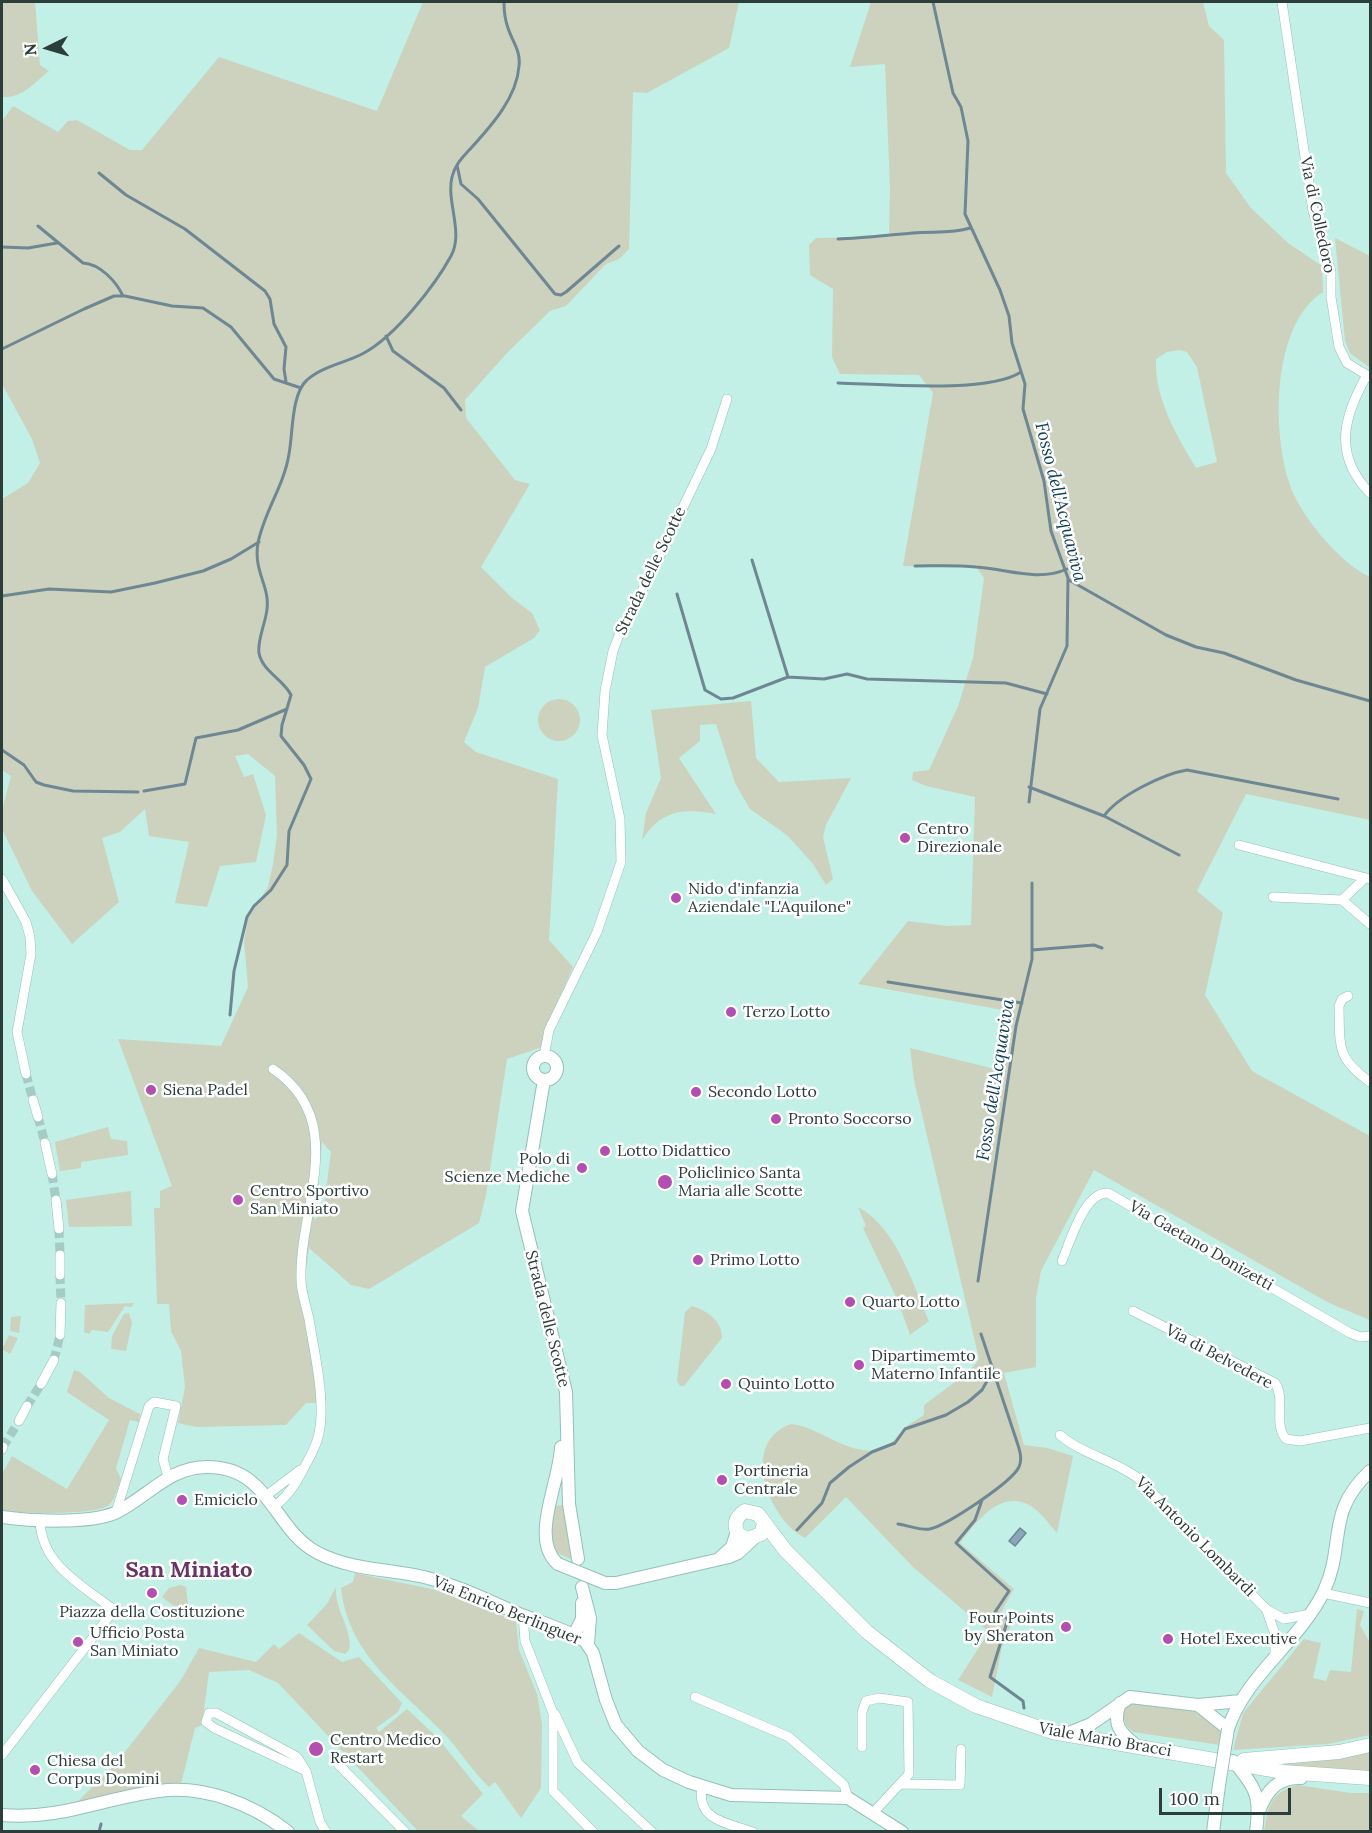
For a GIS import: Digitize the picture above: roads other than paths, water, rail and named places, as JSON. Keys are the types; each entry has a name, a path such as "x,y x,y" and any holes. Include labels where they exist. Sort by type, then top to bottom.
{"main road":[{"name":"Viale Mario Bracci","path":"745,1511 758,1514 758,1533 743,1538 737,1531 736,1520 745,1511"},
{"name":"Viale Mario Bracci","path":"758,1533 785,1550 867,1632 930,1681 966,1701 1003,1717 1065,1734 1233,1761 1284,1772 1327,1777 1371,1778"},
{"name":"Viale Mario Bracci","path":"1233,1761 1339,1752 1371,1745"}],"street":[{"name":"Via di Colledoro","path":"1282,2 1313,211 1331,272 1331,297 1340,351 1347,363 1369,376"},
{"path":"1369,376 1349,410 1345,434 1347,452 1353,470 1371,493"},
{"name":"Strada delle Scotte","path":"544,1056 553,1059 557,1068 553,1077 544,1080 537,1077 533,1070 534,1063 544,1056 549,1030 592,942 621,862 620,819 602,735 605,691 613,651 621,630 652,572 711,449 727,399"},
{"path":"1239,845 1368,878"},
{"path":"1342,900 1368,878"},
{"path":"2,879 26,922 30,937 31,954 17,1032 26,1074"},
{"path":"1273,897 1342,900 1371,924"},
{"path":"1348,996 1342,999 1339,1006 1342,1054 1353,1070 1371,1082"},
{"path":"273,1069 292,1086 306,1106 316,1148 301,1282 312,1342 321,1419 316,1445 294,1488 275,1506"},
{"name":"Strada delle Scotte","path":"544,1080 522,1211 564,1382 568,1415 569,1491 578,1559"},
{"path":"33,1100 38,1117"},
{"path":"45,1143 52,1174"},
{"name":"Via Gaetano Donizetti","path":"1062,1261 1088,1204 1097,1195 1108,1193 1350,1333 1360,1337 1371,1336"},
{"path":"56,1200 59,1229"},
{"path":"60,1256 60,1275"},
{"path":"60,1335 61,1303"},
{"name":"Via di Belvedere","path":"1133,1311 1275,1383 1278,1391 1282,1432 1286,1439 1300,1441 1371,1428"},
{"path":"41,1384 54,1360"},
{"path":"116,1512 149,1406 154,1402 176,1406 163,1460 168,1477"},
{"path":"19,1421 27,1406"},
{"path":"568,1415 562,1425 560,1462 544,1536 547,1551 558,1564 605,1583 621,1582 738,1553 758,1533"},
{"name":"Via Antonio Lombardi","path":"1060,1434 1076,1446 1123,1466 1139,1479 1266,1609 1284,1619"},
{"path":"267,1495 306,1464"},
{"name":"Via Enrico Berlinguer","path":"2,1517 40,1521 102,1516 116,1512 168,1477 195,1468 220,1468 248,1479 267,1495 298,1538 324,1556 360,1567 434,1580 574,1635 588,1644 593,1653 609,1709 626,1738 659,1767 702,1787 748,1797 848,1798"},
{"path":"1213,1832 1228,1729 1241,1701 1294,1636 1323,1593 1333,1564 1346,1500 1371,1471"},
{"path":"127,1482 130,1492 137,1499"},
{"path":"552,1499 563,1488 569,1491"},
{"path":"2,1755 114,1610 50,1558 44,1547 40,1521"},
{"path":"721,1557 732,1547 737,1531"},
{"path":"574,1635 582,1619 582,1587 590,1618 588,1644"},
{"path":"1323,1593 1367,1602 1371,1593"},
{"name":"Via Antonio Lombardi","path":"1266,1609 1275,1634 1275,1660"},
{"path":"1294,1636 1284,1619 1310,1614"},
{"path":"523,1615 525,1641 553,1713 578,1763 652,1832"},
{"path":"1275,1634 1294,1636"},
{"path":"1065,1734 1091,1724 1120,1702 1132,1696 1198,1705 1241,1701"},
{"path":"695,1697 789,1737 843,1785 848,1798 902,1832"},
{"path":"862,1747 862,1712 866,1701 879,1698 908,1702 909,1770 901,1784 873,1813"},
{"path":"1120,1702 1116,1717 1117,1726 1121,1734 1137,1746"},
{"path":"1198,1705 1228,1729"},
{"path":"306,1770 214,1728 206,1722 207,1714 216,1713 297,1757 306,1770 320,1822 326,1832"},
{"path":"553,1713 553,1791 593,1832"},
{"path":"901,1784 960,1785 961,1749"},
{"path":"335,1761 405,1832"},
{"path":"1233,1761 1254,1787 1259,1810"},
{"path":"1256,1832 1259,1810 1268,1792 1282,1780 1327,1777"},
{"path":"702,1787 702,1805 710,1815 753,1832"},
{"path":"2,1815 48,1816 143,1794 176,1790 233,1801 267,1817 288,1832"}],"water":[{"path":"1020,1528 1026,1533 1015,1546 1009,1541"}],"waterway":[{"path":"230,1015 234,971 247,917 254,906 271,890 287,865 289,831 311,779 304,765 281,736 291,695 264,665 259,653 267,601 259,570 258,543 286,466 295,404 302,386 313,375 364,353 401,323 435,282 451,256 456,237 451,197 453,172 460,160 502,110 514,89 517,77 519,56 507,25 504,2"},
{"name":"Fosso dell'Acquaviva","path":"933,2 953,93 961,107 968,141 965,214 1000,290 1009,316 1012,343 1025,384 1023,409 1044,481 1051,531 1068,578 1067,646 1040,709 1029,802"},
{"path":"457,165 461,184 478,199 555,294 561,295 566,292 619,246"},
{"path":"99,173 126,195 185,229 265,291 270,299 274,324 286,347 284,369 286,382"},
{"path":"38,226 83,263 95,266 107,274 123,296"},
{"path":"838,239 920,232 949,232 970,228"},
{"path":"2,247 28,248 57,243"},
{"path":"2,349 114,296 125,296 172,306 203,308 231,327 274,379 301,388"},
{"path":"386,336 393,351 444,388 461,410"},
{"path":"838,383 906,386 960,385 1005,379 1021,372"},
{"path":"2,596 49,589 111,592 155,583 203,571 231,559 259,542"},
{"path":"752,560 788,677"},
{"path":"915,566 968,566 1034,575 1056,573 1067,569"},
{"path":"1069,580 1166,635 1196,647 1224,653 1296,680 1370,701"},
{"path":"677,594 705,690 721,699 733,698 788,677 824,679 847,674 867,679 1006,683 1047,694"},
{"path":"144,791 185,784 196,738 238,730 287,709"},
{"path":"2,750 24,765 36,782 44,785 73,791 138,792"},
{"path":"1104,816 1120,801 1142,787 1166,776 1187,770 1338,799"},
{"path":"1029,787 1104,816 1179,855"},
{"name":"Fosso dell'Acquaviva","path":"978,1281 1016,1026 1032,959 1032,883"},
{"path":"1032,950 1094,945 1102,948"},
{"path":"888,982 1022,1003"},
{"name":"Fosso dell'Acquaviva","path":"898,1524 918,1529 938,1526 992,1493 1019,1467 1021,1460 1019,1449 981,1334"},
{"path":"797,1530 822,1503 830,1483 849,1467 872,1452 895,1443 905,1429 946,1415 968,1402 982,1390 992,1372"},
{"path":"982,1500 975,1520 956,1543 1009,1591 995,1612 1008,1619 990,1677 1023,1701 1024,1708"},
{"path":"99,1832 101,1824"}],"tunnel":[{"path":"26,1074 33,1100"},
{"path":"38,1117 45,1143"},
{"path":"52,1174 56,1200"},
{"path":"59,1229 60,1255"},
{"path":"60,1275 61,1303"},
{"path":"54,1360 60,1335"},
{"path":"27,1406 41,1384"},
{"path":"3,1447 19,1421"}],"place":[{"name":"Centro Direzionale","path":"905,838"},
{"name":"Nido d'infanzia Aziendale \"L'Aquilone\"","path":"676,898"},
{"name":"Terzo Lotto","path":"731,1012"},
{"name":"Siena Padel","path":"151,1090"},
{"name":"Secondo Lotto","path":"696,1092"},
{"name":"Pronto Soccorso","path":"776,1119"},
{"name":"Lotto Didattico","path":"605,1151"},
{"name":"Polo di Scienze Mediche","path":"582,1168"},
{"name":"Policlinico Santa Maria alle Scotte","path":"665,1182"},
{"name":"Centro Sportivo San Miniato","path":"238,1200"},
{"name":"Primo Lotto","path":"698,1260"},
{"name":"Quarto Lotto","path":"850,1302"},
{"name":"Dipartimemto Materno Infantile","path":"859,1365"},
{"name":"Quinto Lotto","path":"726,1384"},
{"name":"Portineria Centrale","path":"722,1480"},
{"name":"Emiciclo","path":"182,1500"},
{"name":"Piazza della Costituzione","path":"152,1593"},
{"name":"Four Points by Sheraton","path":"1066,1627"},
{"name":"Hotel Executive","path":"1168,1639"},
{"name":"Ufficio Posta San Miniato","path":"78,1642"},
{"name":"Centro Medico Restart","path":"316,1749"},
{"name":"Chiesa del Corpus Domini","path":"35,1770"}],"district":[{"name":"San Miniato","path":"189,1571"}]}
